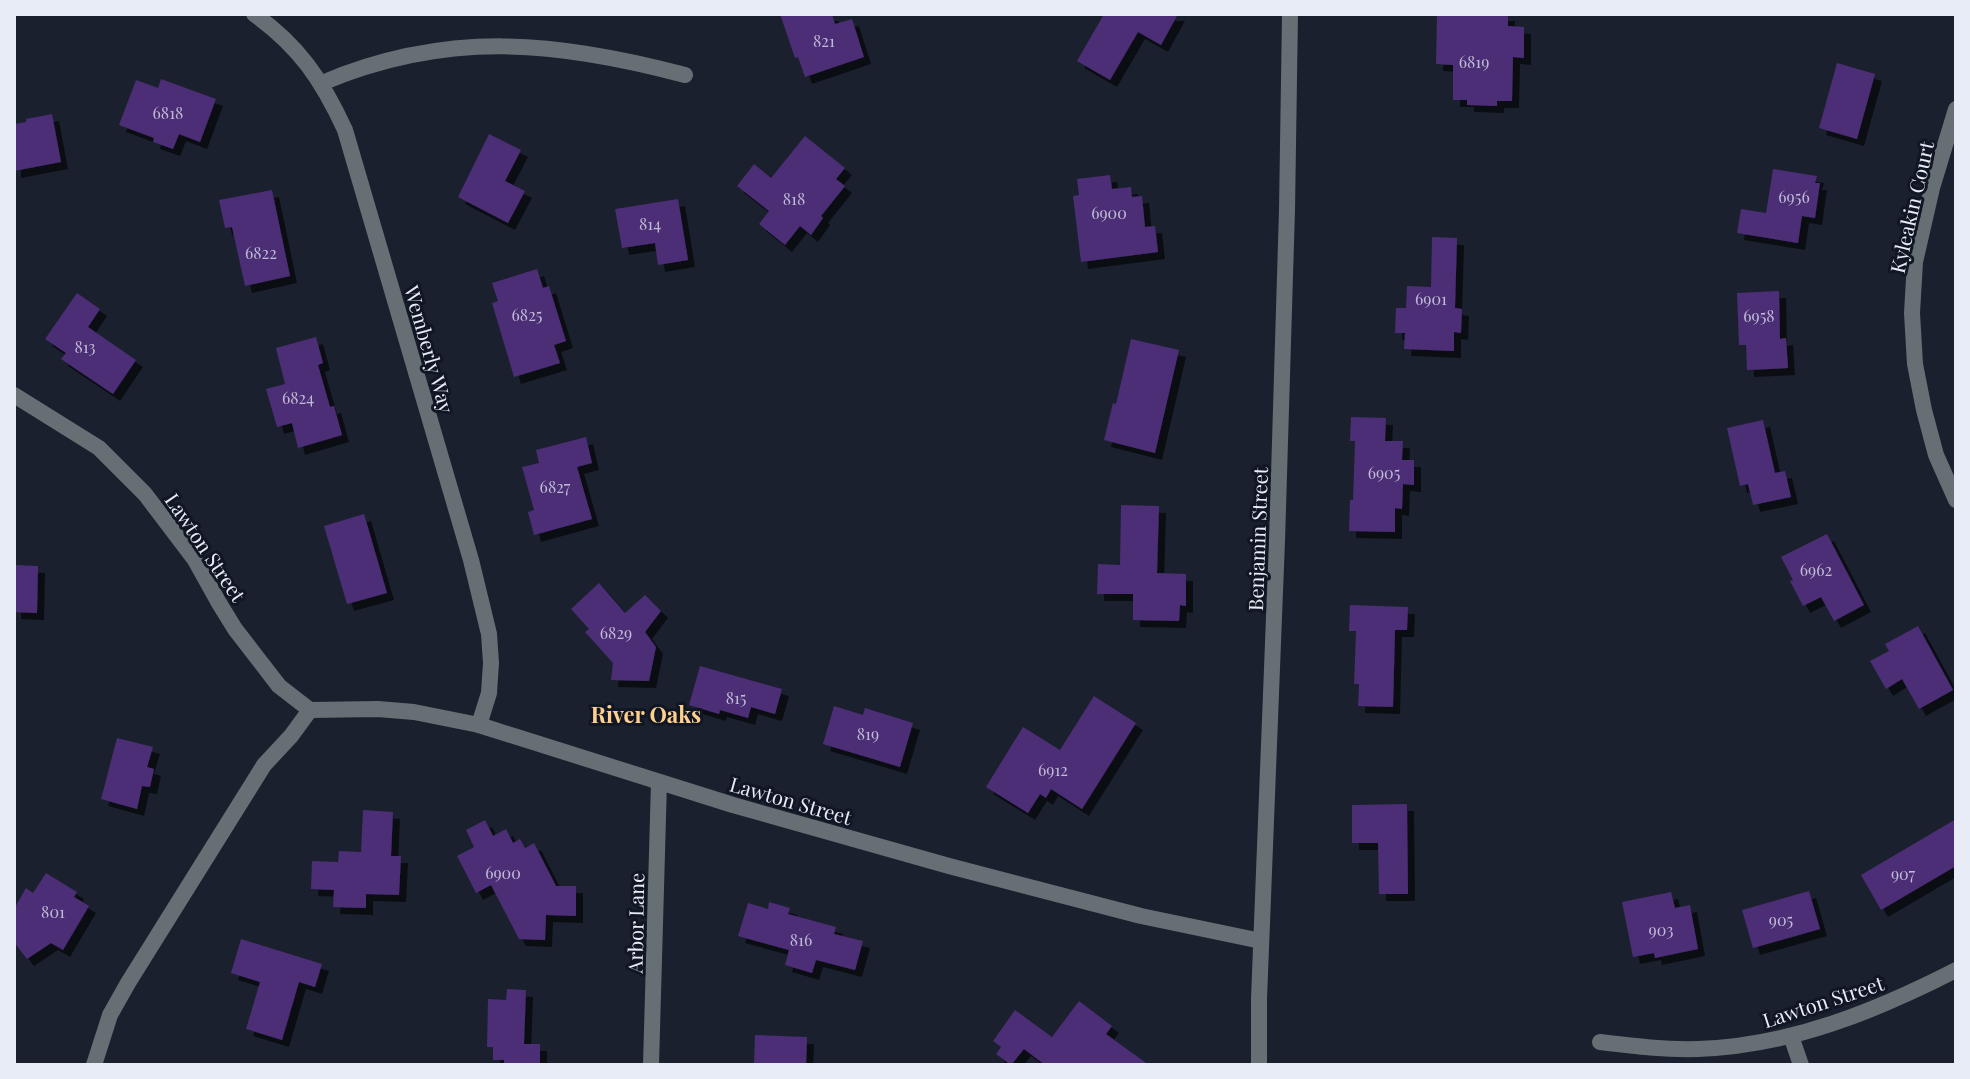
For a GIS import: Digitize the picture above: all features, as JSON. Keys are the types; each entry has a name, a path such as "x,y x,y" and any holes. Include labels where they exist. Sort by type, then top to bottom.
{"street":[{"name":"Wemberly Way","path":"254,14 300,54 322,83 345,130 489,634 489,693 479,725"},
{"name":"Benjamin Street","path":"1259,1065 1288,195 1290,14"},
{"path":"322,83 399,56 448,48 503,46 564,50 628,60 685,75"},
{"name":"Kyleakin Court","path":"1956,109 1932,188 1915,262 1912,313 1915,364 1924,410 1936,455 1956,500"},
{"name":"Lawton Street","path":"14,395 99,448 145,494 195,560 219,603 279,686 310,710 414,712 479,725 848,838 1126,912 1261,941"},
{"path":"94,1065 110,1015 128,983 264,765 310,710"},
{"name":"Arbor Lane","path":"651,1065 659,782"},
{"name":"Lawton Street","path":"1600,1042 1699,1049 1791,1036 1847,1019 1911,993 1956,970"},
{"path":"1791,1036 1801,1065"}],"building":[{"path":"780,14 832,14 835,24 852,19 864,57 805,77"},
{"path":"1104,14 1178,14 1161,45 1138,32 1110,80 1077,61"},
{"path":"1437,14 1508,14 1508,26 1524,27 1524,58 1513,57 1512,101 1497,101 1497,106 1467,105 1467,100 1453,100 1453,65 1436,64"},
{"path":"1837,63 1875,74 1857,139 1819,128"},
{"path":"161,79 216,99 200,142 179,134 173,149 119,125 136,80 158,88"},
{"path":"52,114 61,162 14,171 14,124"},
{"path":"489,134 521,150 505,181 525,191 508,223 458,197"},
{"path":"805,136 845,168 836,179 845,186 821,216 823,218 811,235 800,226 785,245 759,224 769,211 737,186 754,164 771,178"},
{"path":"1773,169 1817,176 1815,183 1820,183 1815,218 1802,216 1798,243 1737,233 1741,209 1766,213"},
{"path":"1110,175 1112,189 1131,187 1132,197 1142,196 1145,227 1155,226 1158,252 1081,262 1073,196 1079,195 1077,179"},
{"path":"272,190 290,276 245,286 232,227 225,228 219,200"},
{"path":"678,199 688,260 658,265 655,243 622,248 615,209"},
{"path":"1432,237 1457,238 1455,308 1462,309 1461,333 1454,332 1454,351 1404,349 1405,333 1395,333 1396,308 1406,308 1407,286 1431,287"},
{"path":"537,269 543,288 549,286 566,341 554,345 560,363 514,377 492,303 498,301 492,283"},
{"path":"1779,291 1780,339 1786,338 1788,368 1747,370 1746,345 1739,345 1737,293"},
{"path":"77,293 100,309 88,327 136,360 113,394 61,359 66,353 45,339"},
{"path":"316,337 323,363 318,365 342,435 298,448 292,423 277,427 266,389 285,384 276,348"},
{"path":"1131,339 1179,350 1155,453 1104,440"},
{"path":"1351,417 1386,418 1385,441 1403,441 1402,460 1414,460 1414,485 1403,484 1402,509 1395,508 1395,532 1349,531 1355,441 1350,441"},
{"path":"1763,420 1775,473 1785,471 1791,497 1753,505 1748,484 1740,486 1727,428"},
{"path":"586,437 592,463 577,467 592,519 534,535 528,512 534,510 522,467 539,463 536,450"},
{"path":"1121,505 1159,506 1157,573 1186,574 1186,606 1180,605 1179,621 1133,620 1133,594 1097,594 1098,564 1120,565"},
{"path":"364,514 387,593 347,604 324,526"},
{"path":"1827,534 1864,605 1834,621 1821,597 1803,606 1781,557"},
{"path":"14,565 38,566 37,613 14,612"},
{"path":"599,583 625,613 645,595 661,611 645,632 656,647 649,681 611,680 613,663 585,632 589,629 571,609"},
{"path":"1350,605 1408,607 1407,630 1395,630 1393,707 1358,706 1359,684 1354,684 1356,631 1349,631"},
{"path":"1918,626 1953,690 1919,709 1902,679 1886,689 1870,661 1889,651 1885,644"},
{"path":"700,666 782,689 775,714 751,707 748,718 689,705"},
{"path":"1094,696 1136,723 1082,809 1051,789 1046,798 1040,794 1028,813 986,787 1023,727 1060,750"},
{"path":"834,706 863,715 865,708 913,723 900,767 823,744"},
{"path":"117,738 153,747 147,767 154,769 150,787 142,786 137,809 101,799"},
{"path":"1407,804 1408,894 1379,894 1378,843 1352,843 1352,805"},
{"path":"363,810 393,812 391,856 401,856 399,895 366,894 366,908 333,907 334,890 311,889 312,861 338,862 339,851 361,852"},
{"path":"1956,819 1956,866 1881,910 1861,875"},
{"path":"485,820 493,836 506,829 513,843 520,839 525,848 534,843 556,886 576,886 576,916 546,915 545,940 519,939 491,885 476,893 457,856 474,847 466,830"},
{"path":"46,873 77,892 74,897 89,906 63,950 51,943 27,959 14,942 14,909 26,888 33,893"},
{"path":"1809,891 1820,929 1753,948 1742,910"},
{"path":"1671,892 1675,908 1690,905 1698,949 1655,958 1654,953 1633,957 1622,902"},
{"path":"769,902 790,908 788,914 836,927 834,934 863,941 855,970 816,960 812,973 785,965 789,950 738,936 748,903 768,909"},
{"path":"241,939 322,964 315,987 299,982 282,1040 246,1029 260,982 231,973"},
{"path":"507,989 526,990 524,1044 540,1044 540,1065 504,1065 504,1060 493,1060 493,1047 487,1047 488,999 506,1000"},
{"path":"1079,1001 1112,1026 1106,1034 1149,1065 1045,1065 1024,1049 1011,1065 996,1054 1001,1047 993,1041 1015,1010 1052,1037"},
{"path":"755,1035 807,1037 806,1065 754,1065"}],"district":[{"name":"River Oaks","path":"646,714"}]}
